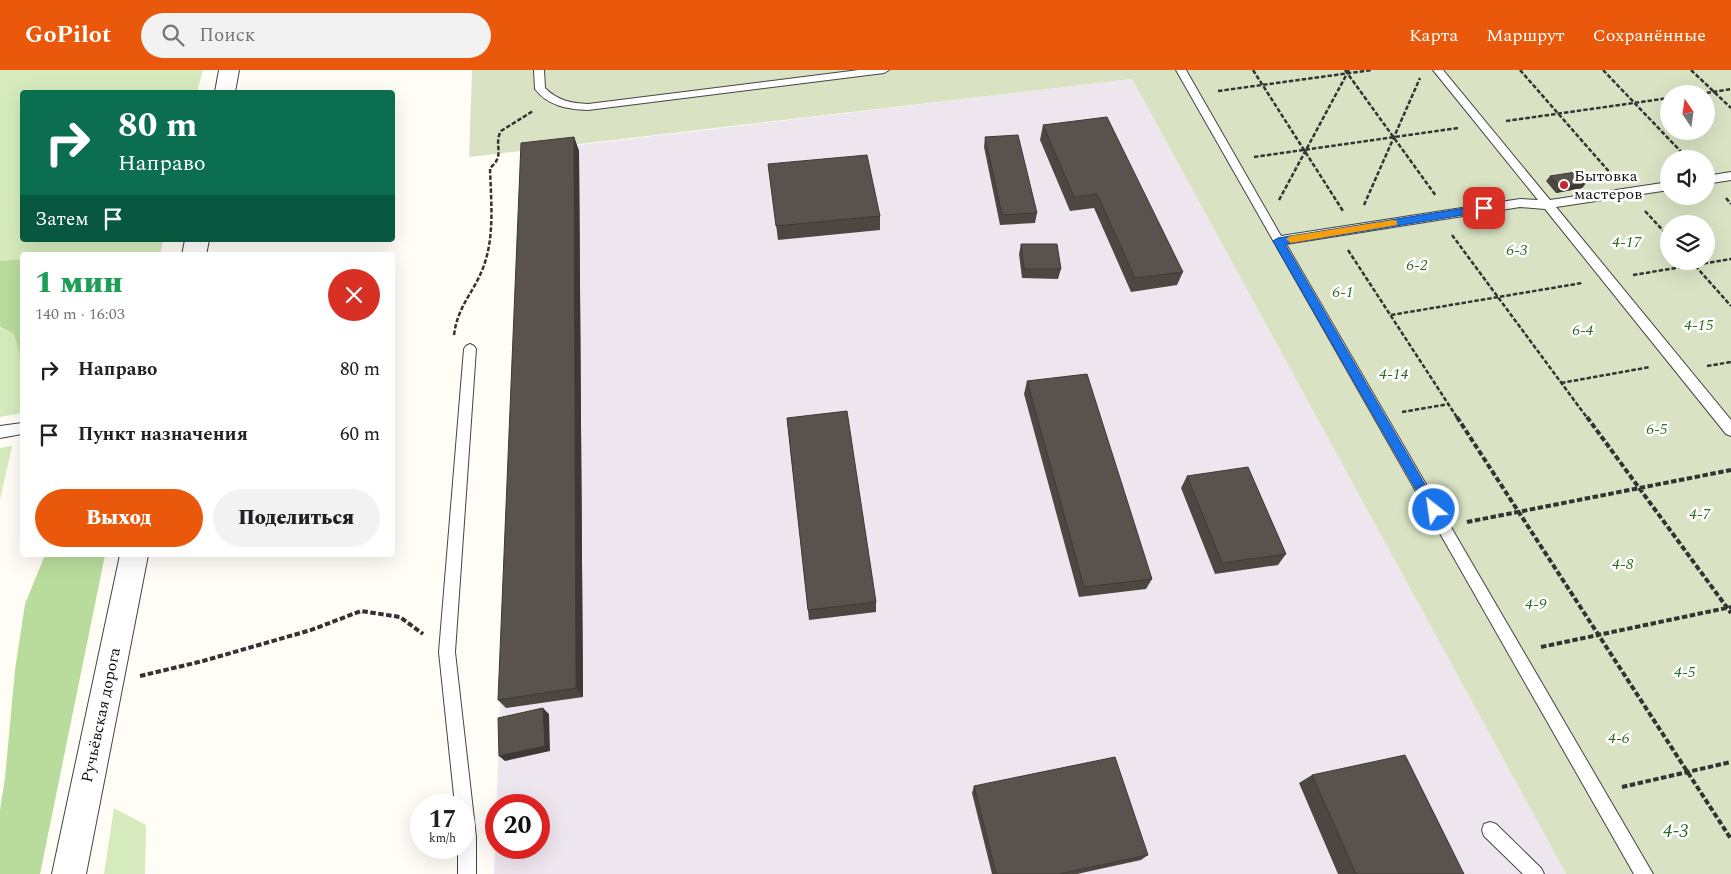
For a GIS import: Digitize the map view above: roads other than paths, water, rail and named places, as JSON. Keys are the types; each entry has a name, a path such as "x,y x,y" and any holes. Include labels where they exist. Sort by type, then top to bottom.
{"street":[{"path":"225,90 229,70"},
{"name":"Ручьёвская дорога","path":"69,874 134,557"}],"lane":[{"path":"539,70 540,89 550,100 567,106 588,107 884,70"},
{"path":"1181,70 1231,160 1644,874"},
{"path":"1438,70 1731,430"},
{"path":"1715,179 1731,176"},
{"path":"1278,241 1520,203 1546,205 1660,187"},
{"path":"467,874 467,836 447,652 470,349"},
{"path":"0,432 20,428"},
{"path":"1490,830 1535,874"}],"place":[{"name":"Бытовка мастеров","path":"1564,185"}],"park label":[{"name":"4-17","path":"1627,242"},
{"name":"6-3","path":"1517,250"},
{"name":"6-2","path":"1417,265"},
{"name":"6-1","path":"1343,292"},
{"name":"4-15","path":"1699,325"},
{"name":"6-4","path":"1583,330"},
{"name":"4-14","path":"1394,374"},
{"name":"6-5","path":"1657,429"},
{"name":"4-7","path":"1700,514"},
{"name":"4-8","path":"1623,564"},
{"name":"4-9","path":"1536,604"},
{"name":"4-5","path":"1685,672"},
{"name":"4-6","path":"1619,738"},
{"name":"4-3","path":"1676,831"}]}
